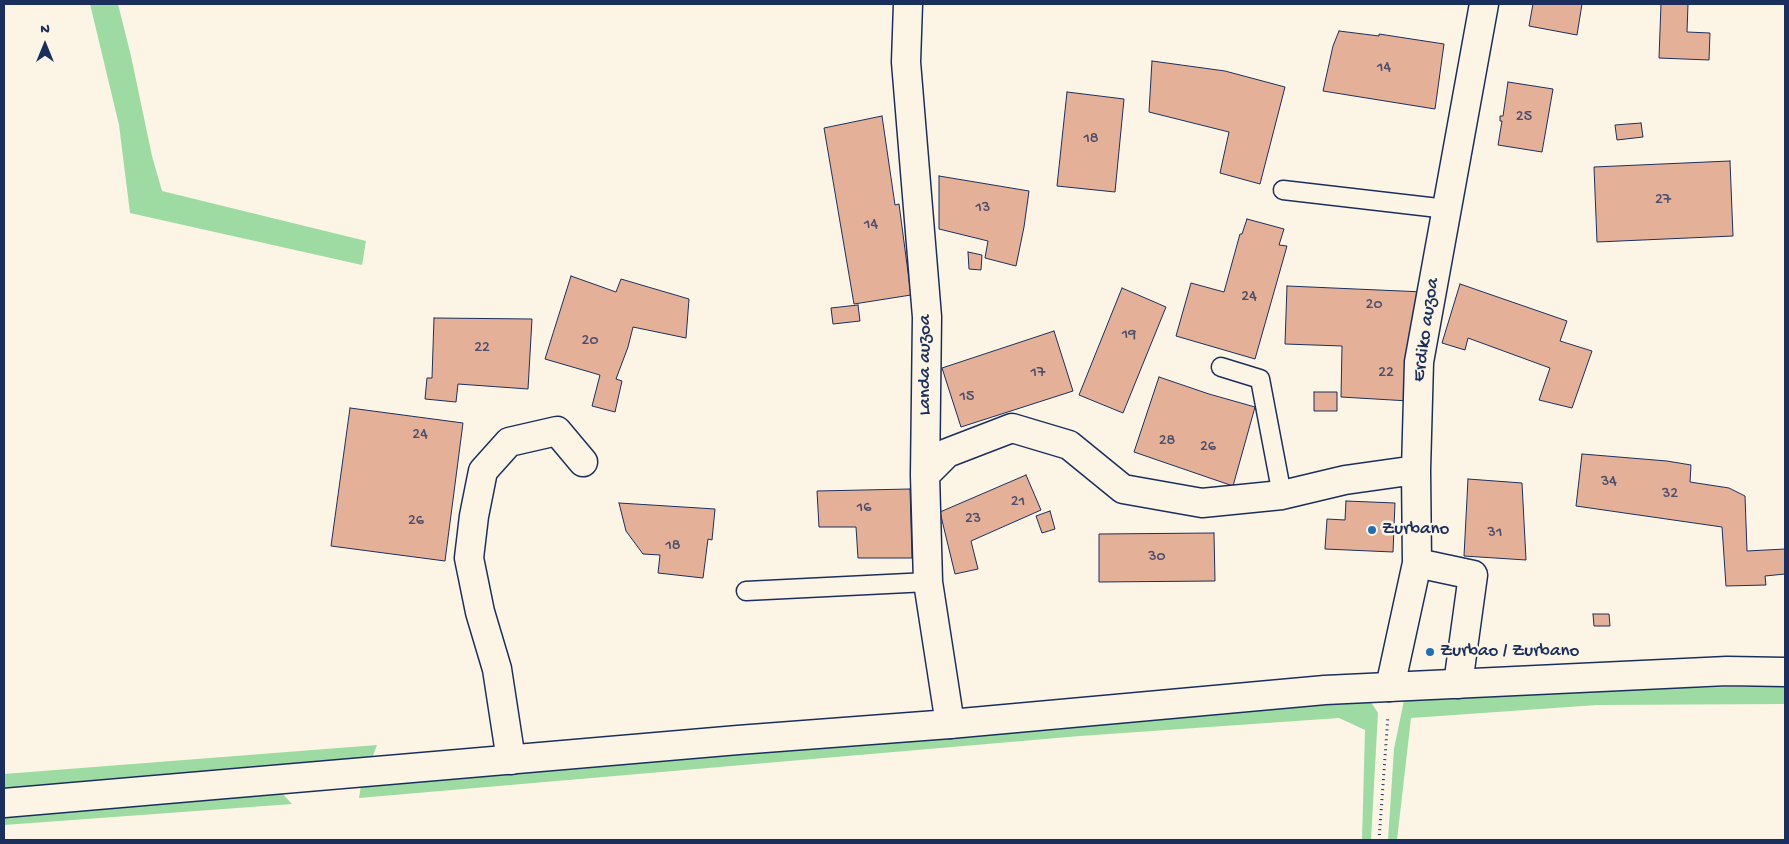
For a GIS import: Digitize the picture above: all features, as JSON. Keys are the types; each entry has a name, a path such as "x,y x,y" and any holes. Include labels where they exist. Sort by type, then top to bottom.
{"street":[{"name":"Landa auzoa","path":"908,4 906,62 927,317 925,474 928,582 950,724"},
{"name":"Erdiko auzoa","path":"1390,687 1417,563 1416,470 1419,362 1484,4"},
{"path":"925,474 947,453 1012,428 1069,445 1123,489 1202,503 1282,495 1345,480 1416,470"},
{"path":"511,760 497,669 480,612 469,558 474,516 483,471 509,442 557,431 583,462"},
{"path":"1417,563 1473,575 1458,684"},
{"path":"4,803 950,724 1325,690 1727,671 1785,672"}],"lane":[{"path":"1283,190 1447,209"},
{"path":"1222,368 1260,379 1282,495"},
{"path":"746,590 928,582"}],"path":[{"path":"1379,840 1390,687"}],"green space":[{"path":"90,4 118,4 152,156 162,191 366,241 362,265 130,213 119,125"},
{"path":"1785,686 1785,704 1597,705 1411,718 1397,840 1388,840 1394,749 1404,700 1619,689"},
{"path":"1371,702 1378,713 1371,840 1362,840 1365,730 1339,718 1080,736 359,798 361,785 1074,721"},
{"path":"377,745 371,761 4,798 4,774"},
{"path":"280,791 292,804 4,825 4,815"}],"building":[{"path":"1533,4 1582,4 1577,35 1529,26"},
{"path":"1661,4 1688,4 1687,32 1710,33 1709,60 1659,58"},
{"path":"1339,31 1379,36 1379,34 1444,44 1435,109 1323,91 1333,46"},
{"path":"1152,61 1225,71 1285,87 1260,184 1220,173 1229,132 1149,112"},
{"path":"1508,82 1553,89 1542,152 1498,145 1502,121 1500,121 1500,116 1503,116"},
{"path":"1067,92 1124,99 1115,192 1057,186"},
{"path":"882,116 895,205 899,204 911,295 854,304 824,128"},
{"path":"1641,123 1643,137 1617,140 1615,125"},
{"path":"1730,161 1733,236 1597,242 1594,167"},
{"path":"939,176 1029,191 1016,266 985,258 988,241 939,229"},
{"path":"1247,219 1284,229 1279,245 1287,246 1255,359 1176,336 1191,283 1224,292 1240,234 1242,234"},
{"path":"968,252 982,255 981,270 969,269"},
{"path":"571,276 616,292 621,279 689,299 686,338 633,327 616,379 622,381 615,412 592,406 600,375 545,359"},
{"path":"1460,284 1567,321 1560,341 1592,351 1572,408 1539,400 1550,368 1468,338 1465,350 1442,343"},
{"path":"1287,286 1424,292 1409,401 1341,397 1342,346 1285,344"},
{"path":"1122,288 1166,307 1123,413 1079,395"},
{"path":"858,305 860,321 833,324 831,308"},
{"path":"434,318 532,319 528,389 458,384 456,402 425,399 427,378 432,378"},
{"path":"1054,331 1073,391 961,427 942,368"},
{"path":"1159,377 1255,407 1233,486 1134,452"},
{"path":"1314,392 1337,392 1337,411 1314,411"},
{"path":"350,408 463,423 445,561 331,546"},
{"path":"1582,454 1667,461 1691,465 1690,482 1729,488 1745,496 1747,551 1785,549 1785,574 1765,576 1766,585 1726,586 1722,527 1576,506"},
{"path":"1026,475 1041,510 971,541 978,569 955,574 940,512"},
{"path":"1468,479 1522,483 1526,560 1464,556"},
{"path":"910,489 912,558 858,558 856,527 819,527 817,491"},
{"path":"1346,501 1395,503 1393,552 1325,549 1327,519 1345,520"},
{"path":"619,503 715,509 712,540 708,539 703,578 658,573 660,555 643,554 626,531"},
{"path":"1050,511 1055,529 1042,533 1036,516"},
{"path":"1214,533 1215,581 1099,582 1099,534"},
{"path":"1593,614 1609,614 1610,626 1594,626"}],"place":[{"name":"Zurbano","path":"1372,530"},
{"name":"Zurbao / Zurbano","path":"1430,652"}]}
